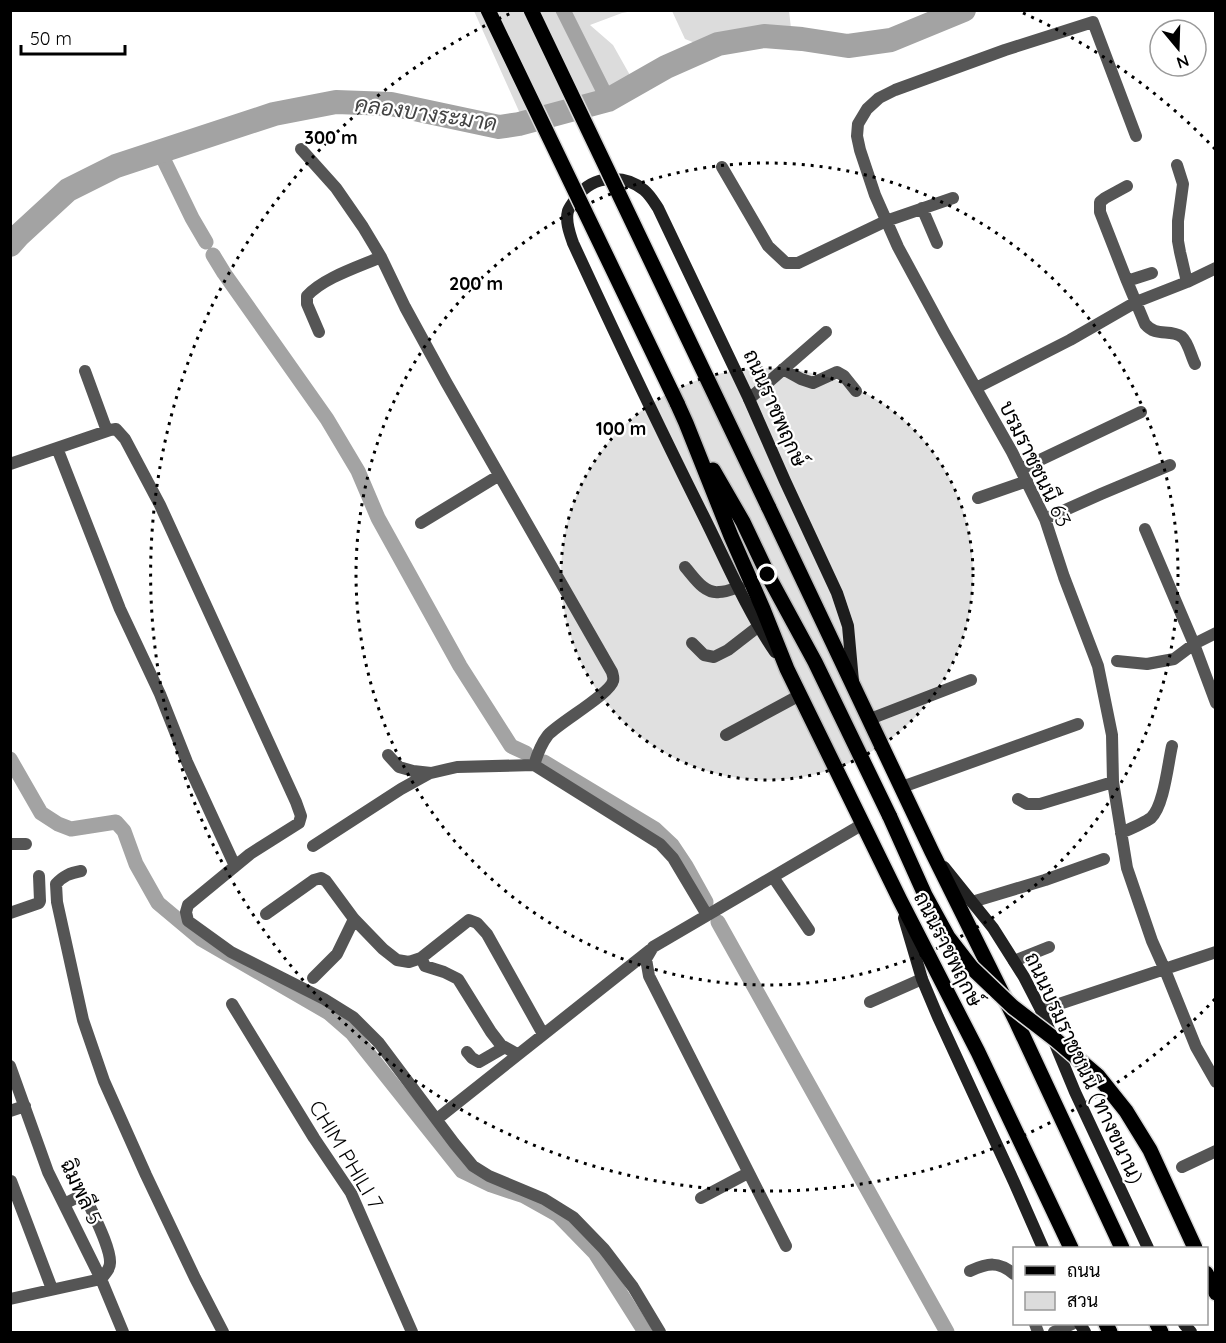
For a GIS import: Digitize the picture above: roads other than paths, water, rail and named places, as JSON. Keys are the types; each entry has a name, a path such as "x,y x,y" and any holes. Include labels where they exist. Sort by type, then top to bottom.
{"main road":[{"name":"ถนนราชพฤกษ์","path":"488,10 677,403 787,669 900,900 978,1052 1071,1247"},
{"name":"ถนนราชพฤกษ์","path":"531,10 932,852 1017,1023 1122,1247"},
{"name":"ถนนราชพฤกษ์","path":"787,669 759,626 739,587 628,362 573,243 568,225 568,212 583,189 592,183 619,179 631,182 651,197 749,399 837,593 848,626 854,686"},
{"path":"686,423 743,522 771,581 815,662 925,895 948,937 972,968 1013,1007 1098,1076 1126,1111 1150,1150 1195,1247"},
{"name":"ถนนบรมราชชนนี (ทางขนาน)","path":"932,852 993,928 1032,992 1075,1092 1148,1247"},
{"path":"900,900 922,979 1043,1247"},
{"path":"1208,1277 1215,1293"}],"street":[{"name":"บรมราชชนนี 63","path":"1136,136 1093,22 1005,50 895,90 879,98 867,109 858,124 859,143 875,195 886,221 917,283 1021,469 1045,519 1098,666 1112,735 1113,782 1127,868 1152,941 1196,1047 1215,1082"},
{"path":"301,149 336,188 381,257 405,307 498,476 612,672 614,679 612,684 548,736 539,750 534,765"},
{"path":"1177,165 1183,184 1178,221 1179,252 1187,282"},
{"path":"722,167 768,246 786,263 798,263 886,221 953,198"},
{"path":"1127,186 1100,202 1100,212 1145,324 1155,332 1180,336 1184,339 1195,364"},
{"path":"922,208 937,243"},
{"path":"319,332 307,304 307,296 336,277 381,257"},
{"path":"976,388 1070,340 1136,302 1215,268"},
{"path":"1127,281 1152,273"},
{"path":"749,399 826,332"},
{"path":"783,369 813,383 837,372 844,376 856,391"},
{"path":"85,371 107,431"},
{"path":"1021,469 1141,412"},
{"path":"10,464 107,431 116,429 119,431 160,505 296,802 301,816 299,823 250,854 188,905 186,912 188,921 231,952 324,999 352,1017 379,1043 473,1166 489,1176 544,1199 573,1217 604,1250 633,1287 660,1332"},
{"path":"57,448 120,609 235,866"},
{"path":"1045,519 1170,465"},
{"path":"421,523 498,476"},
{"path":"978,498 1027,481"},
{"path":"1145,529 1194,644 1215,703"},
{"path":"685,567 700,585 710,591 718,593 739,587"},
{"path":"692,643 704,655 714,657 728,650 759,626"},
{"path":"1117,661 1148,664 1174,658 1215,633"},
{"path":"870,719 971,680"},
{"path":"726,735 800,695"},
{"path":"902,787 1078,724"},
{"path":"1121,833 1151,817 1159,803 1172,746"},
{"path":"388,755 399,766 414,771 431,772 458,767 534,765 660,844 673,858 707,915"},
{"path":"313,846 431,772"},
{"path":"1018,799 1027,804 1040,804 1113,782"},
{"path":"437,1119 653,947 863,824"},
{"path":"10,844 26,844"},
{"path":"972,902 1104,860"},
{"path":"81,871 63,877 56,884 57,902 83,1020 104,1081 136,1154 223,1332"},
{"path":"10,913 39,903 39,876"},
{"path":"266,914 314,880 321,878 327,881 354,919 384,949 397,960 409,962 421,958 469,920 477,923 487,934 543,1034"},
{"path":"773,878 809,930"},
{"path":"314,978 337,954 354,919"},
{"path":"653,947 646,959 649,976 786,1246"},
{"path":"1014,960 1049,947"},
{"path":"1041,1010 1215,952"},
{"path":"421,958 425,966 458,979 501,1045 517,1054"},
{"path":"870,1002 922,979"},
{"name":"CHIM PHILI 7","path":"231,1004 351,1193 412,1332"},
{"path":"467,1052 479,1062 505,1047"},
{"name":"ฉิมพลี 5","path":"10,1066 48,1173 100,1279 123,1332"},
{"path":"10,1111 25,1106"},
{"path":"1182,1167 1215,1151"},
{"path":"701,1198 748,1173"},
{"path":"11,1181 52,1289"},
{"path":"10,1299 100,1279 108,1271 110,1263 108,1251 87,1200 80,1196 64,1204"},
{"path":"970,1271 984,1265 1000,1265 1013,1273"},
{"path":"1053,1332 1068,1325"}],"waterway":[{"path":"563,10 608,100"},
{"name":"คลองบางระมาด","path":"10,245 68,190 116,166 274,114 336,102 391,104 499,127 519,124 608,100 666,67 718,44 764,36 848,46 891,40 964,10"},
{"path":"160,152 206,242"},
{"path":"213,255 327,419 358,471 378,518 460,666 511,746 526,753"},
{"path":"10,759 41,813 71,829 116,822 124,831 136,864 158,903 201,939 329,1013 352,1033 462,1171 491,1185 524,1196 558,1215 595,1253 645,1332"},
{"path":"544,762 655,829 672,845 706,902"},
{"path":"718,922 947,1332"}]}
